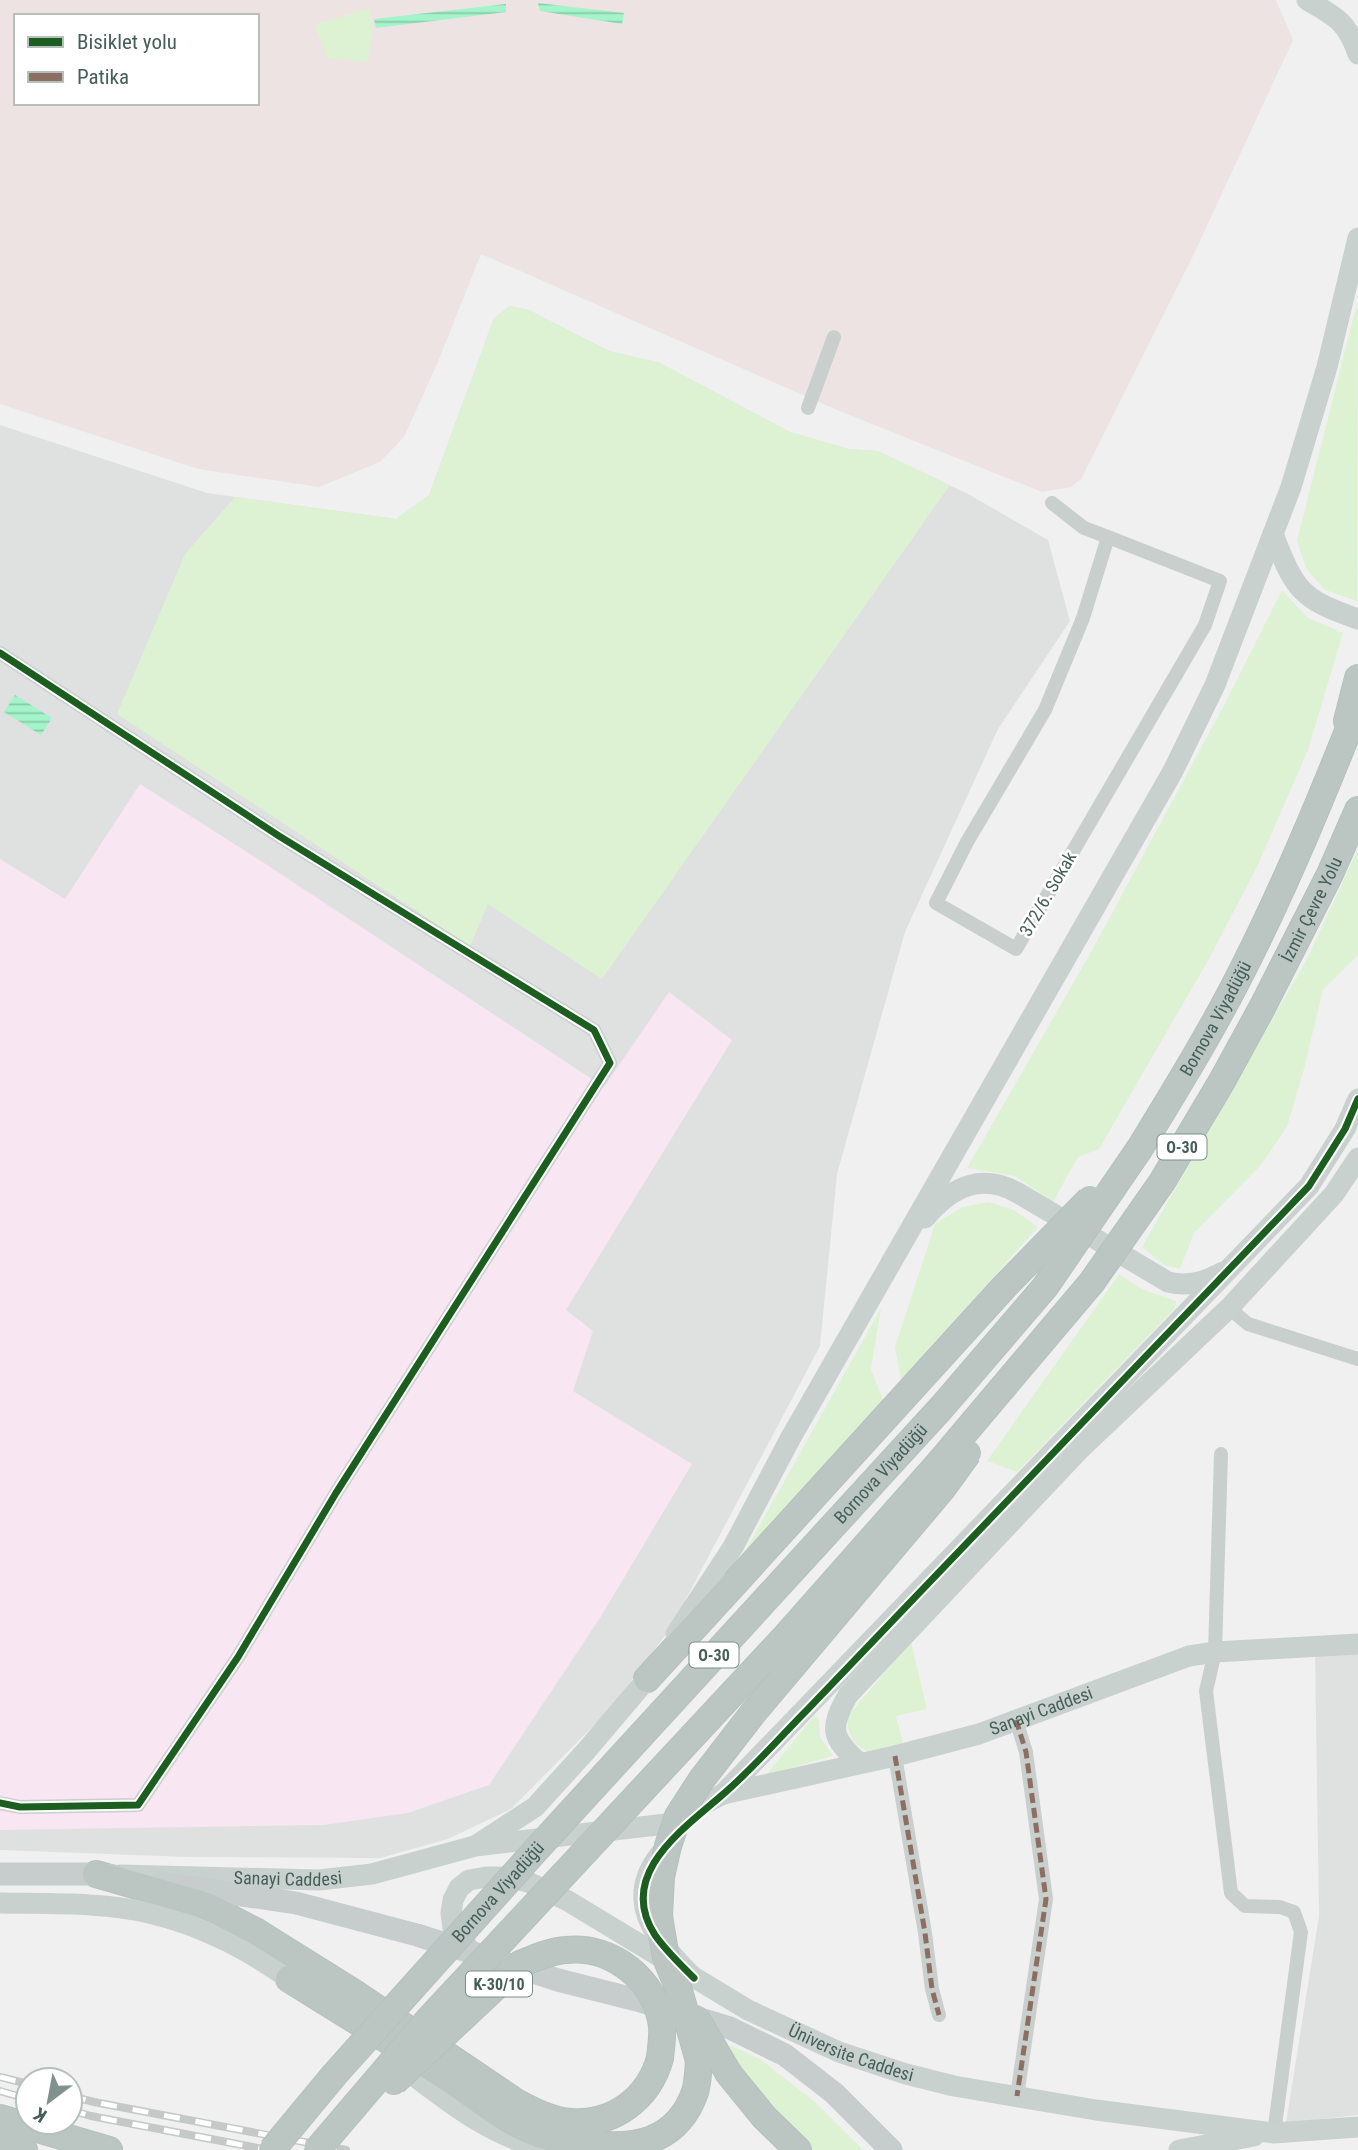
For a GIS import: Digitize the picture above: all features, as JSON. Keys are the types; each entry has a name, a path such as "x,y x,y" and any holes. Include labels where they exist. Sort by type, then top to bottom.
{"highway":[{"path":"1338,756 1358,678"},
{"name":"Bornova Viyadüğü","path":"272,2150 335,2074 942,1407 1045,1287 1140,1148 1189,1067 1244,967 1285,880 1358,706"},
{"name":"İzmir Çevre Yolu","path":"1264,1006 1330,874 1358,810"},
{"name":"Bornova Viyadüğü","path":"319,2150 428,2020 785,1637 930,1474 1092,1282 1162,1182 1264,1006"},
{"path":"647,1679 1005,1286 1140,1148"},
{"name":"O-30","path":"542,2141 631,2146 666,2133 687,2109 696,2090 699,2060 686,1982 662,1942 659,1916 667,1846 678,1816 702,1779 753,1713 942,1489 1092,1282"},
{"name":"K-30/10","path":"96,1874 207,1906 257,1932 353,1992 516,2102 541,2115 571,2122 597,2120 618,2113 634,2102 647,2086 660,2058 662,2028 651,1993 623,1964 595,1952 568,1949 520,1964 319,2150"},
{"path":"289,1979 455,2082 542,2141"},
{"path":"686,1982 729,2074 764,2117 798,2150"},
{"path":"0,2118 97,2147"},
{"path":"0,2143 24,2150"}],"main road":[{"path":"1316,5 1336,16 1352,37 1358,54"},
{"path":"475,1846 535,1807 586,1751 647,1679 733,1547 790,1439 1173,771 1215,685 1291,487 1328,367 1358,238"},
{"path":"1273,534 1287,571 1296,585 1310,598 1358,619"},
{"path":"686,1982 671,1955 654,1933 646,1912 645,1887 648,1871 656,1858 684,1827 723,1794 1309,1186 1345,1129 1358,1099"},
{"path":"859,1763 839,1745 835,1726 838,1713 848,1695 1080,1448 1229,1308 1334,1194 1358,1158"},
{"path":"900,1248 933,1209 952,1193 982,1182 1005,1186 1168,1282 1191,1284 1207,1280 1241,1258"},
{"name":"Sanayi Caddesi","path":"723,1794 895,1756 979,1734 1189,1656 1215,1652 1358,1644"},
{"path":"475,1846 666,1824 723,1794"},
{"name":"Sanayi Caddesi","path":"96,1874 319,1880 372,1874 475,1846"},
{"path":"0,1874 96,1874 296,1903 417,1935 558,1980 730,2028 785,2055 834,2093 891,2150"},
{"name":"Üniversite Caddesi","path":"477,1955 453,1929 453,1900 459,1888 469,1880 506,1877 528,1882 568,1900 686,1982 839,2052 915,2077 1096,2110 1274,2133 1358,2127"},
{"path":"0,1903 93,1906 147,1912 192,1925 289,1979"},
{"path":"1180,2150 1274,2133"}],"street":[{"path":"808,408 834,337"},
{"name":"372/6. Sokak","path":"1052,503 1084,528 1108,537 1220,581 1205,625 1016,949 936,903 967,842 1045,710 1083,618 1108,537"},
{"path":"0,653 279,836 594,1030 610,1063 336,1493 238,1657 138,1805 20,1807 0,1803"},
{"path":"1229,1308 1248,1324 1357,1356"},
{"path":"1221,1454 1215,1652 1206,1691 1231,1893 1245,1906 1280,1907 1294,1912 1301,1932 1274,2133"},
{"path":"1016,1720 1026,1752 1046,1899 1017,2096"},
{"path":"895,1756 932,1989 939,2015"}],"shaded area":[{"path":"0,0 1276,0 1293,40 1193,256 1081,479 1071,487 1042,492 837,410 481,254 438,362 404,437 380,462 319,487 198,469 0,404"},
{"path":"538,3 624,13 622,24 540,11"},
{"path":"506,4 506,12 376,28 374,19"},
{"path":"370,8 373,31 368,62 327,58 315,25"},
{"path":"510,306 529,310 609,351 660,363 790,432 849,449 878,451 968,494 1048,540 1070,621 998,729 905,932 837,1174 820,1346 670,1629 609,1710 511,1809 448,1839 380,1858 188,1857 0,1850 0,425 207,493 396,519 429,495 494,318"},
{"path":"510,306 529,310 609,351 660,363 790,432 849,449 878,451 950,485 602,979 488,904 470,946 117,714 185,554 235,497 396,519 429,495 494,318"},
{"path":"1356,307 1357,601 1325,590 1306,568 1297,541"},
{"path":"1282,590 1308,618 1343,633 1308,750 1257,867 1209,959 1099,1149 1078,1157 1053,1202 1015,1176 967,1168 1091,952 1223,707"},
{"path":"15,695 52,718 41,735 4,712"},
{"path":"140,784 604,1087 669,992 732,1040 566,1310 593,1331 573,1391 692,1464 600,1618 489,1785 408,1813 324,1825 0,1830 0,859 65,899"},
{"path":"1358,849 1358,955 1323,990 1287,1127 1261,1165 1194,1233 1180,1269 1164,1265 1142,1247 1307,959"},
{"path":"989,1202 1014,1210 1038,1227 901,1381 895,1347 935,1224 962,1207"},
{"path":"1119,1274 1142,1289 1176,1301 1175,1308 1017,1472 987,1461"},
{"path":"881,1308 871,1369 885,1405 734,1571"},
{"path":"911,1641 927,1709 896,1716 903,1744 868,1752 851,1737 849,1715"},
{"path":"1358,1650 1358,2115 1286,2123 1319,1916 1315,1652"},
{"path":"815,1715 819,1719 820,1737 833,1756 766,1775"},
{"path":"730,2045 760,2059 815,2102 863,2150 805,2150 739,2081"}],"railway":[{"path":"0,2077 14,2080"},
{"path":"0,2091 14,2095"},
{"path":"84,2100 346,2150"},
{"path":"84,2114 268,2150"}],"marked path":[{"path":"1016,1720 1026,1752 1046,1899 1017,2096"},
{"path":"895,1756 932,1989 939,2015"}],"cycle path":[{"path":"0,653 279,836 594,1030 610,1063 336,1493 238,1657 138,1805 20,1807 0,1803"},
{"path":"694,1978 659,1941 645,1913 643,1893 648,1874 659,1856 673,1839 755,1765 1309,1186 1345,1129 1358,1099"}]}
